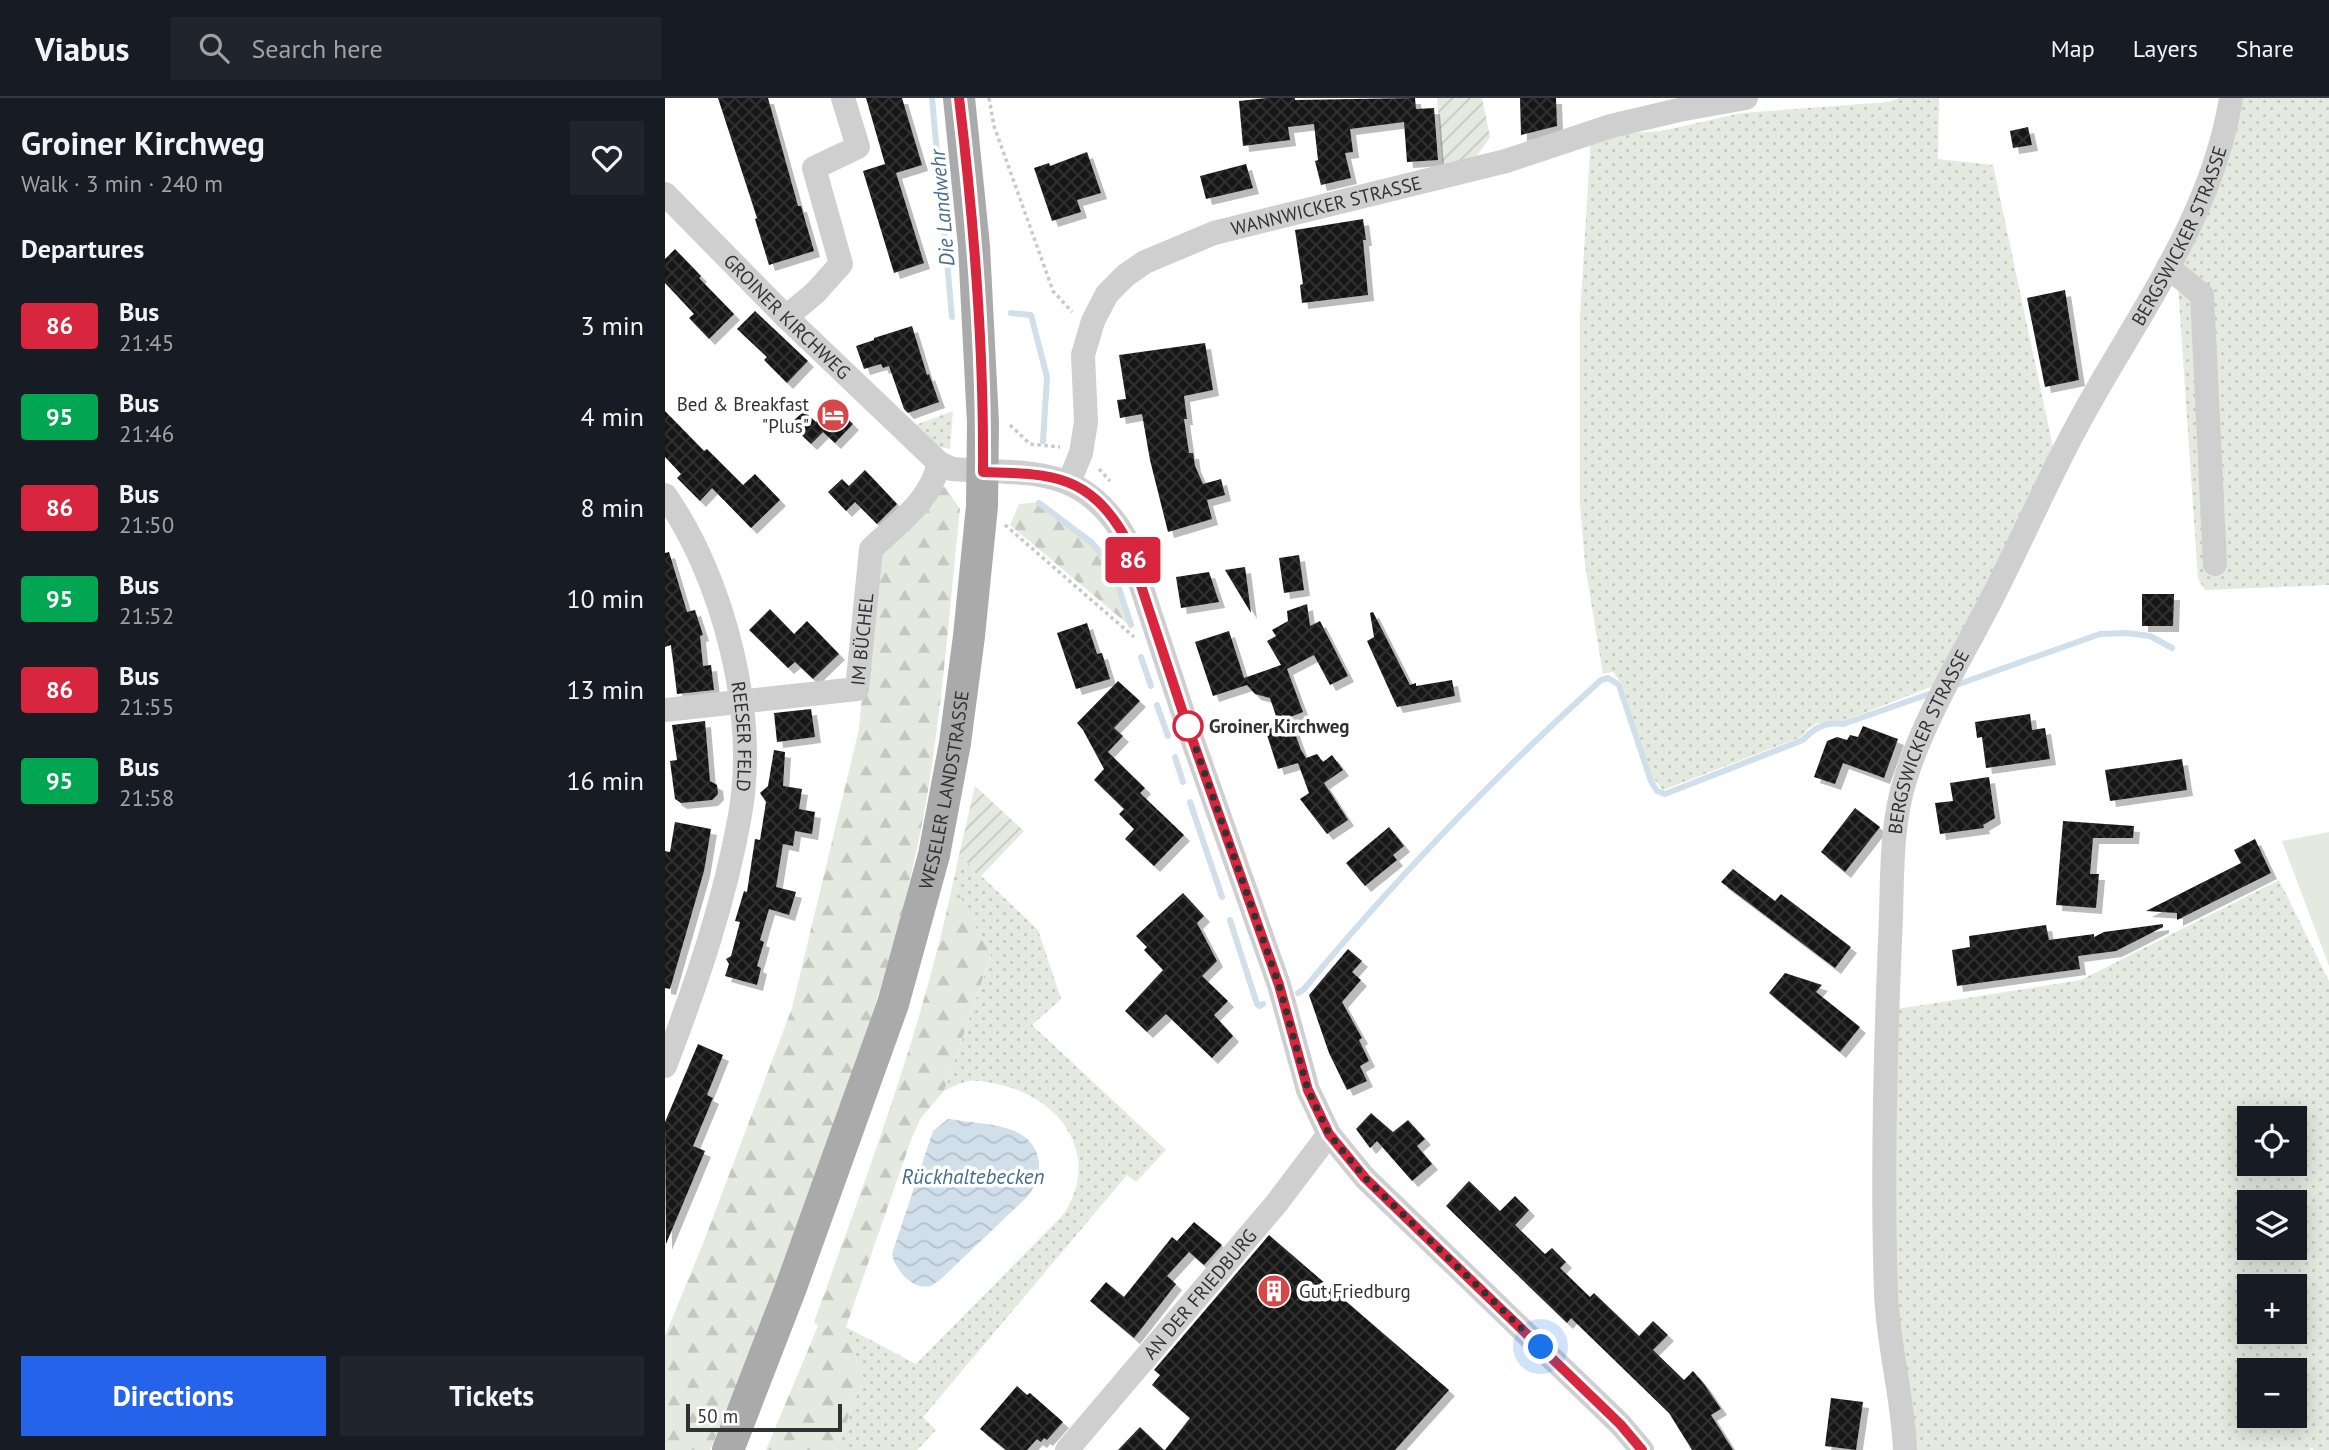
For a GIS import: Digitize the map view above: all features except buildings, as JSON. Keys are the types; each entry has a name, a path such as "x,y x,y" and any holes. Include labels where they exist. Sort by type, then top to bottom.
{"main road":[{"name":"WESELER LANDSTRASSE","path":"728,1450 803,1254 893,1004 934,855 955,743 969,636 983,472 974,246 959,98"}],"street":[{"path":"786,317 815,293 841,264 814,168 858,146 843,98"},
{"name":"WANNWICKER STRASSE","path":"1069,482 1081,453 1086,422 1083,355 1093,321 1107,294 1126,275 1164,252 1214,233 1506,161 1611,126 1746,98"},
{"name":"BERGSWICKER STRASSE","path":"1905,1450 1886,1297 1884,1110 1894,857 1899,805 1914,755 1957,663 2091,400 2168,267 2201,203 2219,150 2231,98"},
{"name":"GROINER KIRCHWEG","path":"665,194 786,317 939,463"},
{"path":"2168,267 2202,295 2215,564"},
{"path":"939,463 952,469 1043,474 1069,482 1103,505 1114,518 1125,537 1183,713 1279,985 1308,1090 1329,1134 1365,1178 1620,1424 1642,1450"},
{"name":"IM BÜCHEL","path":"665,710 857,689 871,549 926,495 935,480 939,463"},
{"name":"REESER FELD","path":"665,495 697,550 723,612 742,702 745,754 741,814 724,885 703,960 665,1066"},
{"name":"AN DER FRIEDBURG","path":"1067,1450 1276,1204 1329,1134"}],"path":[{"path":"989,98 994,126 1053,291 1076,315 1093,321"},
{"path":"983,423 1010,425 1030,444 1050,448 1068,447 1081,453 1111,481"},
{"path":"982,506 1126,631 1140,641 1161,641"}],"green space":[{"path":"1437,98 1482,98 1490,137 1474,160 1443,171"},
{"path":"1899,98 1939,98 1938,159 1993,165 2054,452 1936,685 1843,721 1817,723 1801,737 1663,790 1653,778 1622,684 1613,672 1603,674 1585,565 1580,503 1580,317 1591,136 1661,131 1742,113 1889,102"},
{"path":"2239,98 2329,98 2329,585 2205,590 2198,579 2177,270"},
{"path":"953,411 950,449 934,446 910,427"},
{"path":"945,487 960,509 940,703 923,819 889,960 812,1189 710,1450 665,1450 665,1336 706,1236 792,1008 859,729 875,552"},
{"path":"1041,502 1092,541 1113,564 1133,625 1130,626 1010,525 1019,504"},
{"path":"975,786 1024,831 981,876 959,855"},
{"path":"2329,832 2329,966 2282,841"},
{"path":"959,855 1038,930 1061,999 1032,1025 1166,1150 1136,1182 1127,1175 923,1417 936,1430 917,1450 836,1450 863,1379 846,1327 916,1364 1062,1216 1073,1195 1078,1174 1077,1154 1071,1135 1059,1118 1044,1104 1024,1093 982,1081 967,1082 944,1091 991,956 953,883"},
{"path":"2279,880 2329,981 2329,1450 1917,1450 1896,1311 1892,1111 1897,1009 2081,980"},
{"path":"953,883 991,955 944,1091 921,1118 912,1137 846,1327 863,1379 836,1450 766,1450 818,1326 814,1322 891,1105 925,995"}],"water":[{"name":"Rückhaltebecken","path":"948,1119 994,1125 1020,1134 1035,1148 1038,1176 1028,1196 941,1279 924,1287 906,1278 892,1254 933,1131"}],"waterway":[{"name":"Die Landwehr","path":"932,98 952,317"},
{"path":"1011,313 1031,315 1047,377 1043,441"},
{"path":"1039,503 1091,542 1111,564 1131,625"},
{"path":"1959,684 2100,634 2150,636 2172,648"},
{"path":"1141,657 1151,686"},
{"path":"1298,993 1447,829 1601,680 1608,678 1619,685 1651,781 1657,791 1665,794 1803,740 1821,726 1843,724 1932,693"},
{"path":"1157,705 1168,736"},
{"path":"1175,757 1183,782"},
{"path":"1190,802 1222,897"},
{"path":"1230,920 1257,1004 1263,1004"}],"bus line":[{"name":"86","path":"959,98 974,246 983,472 1043,474 1069,482 1103,505 1125,537 1183,713 1279,985 1308,1090 1329,1134 1365,1178 1620,1424 1642,1450"}],"place":[{"name":"Bed & Breakfast \"Plus\"","path":"833,415"},
{"name":"Groiner Kirchweg","path":"1188,726"},
{"name":"Gut Friedburg","path":"1274,1291"}],"route":[{"path":"1188,726 1279,985 1308,1090 1329,1134 1365,1178 1541,1347"}]}
